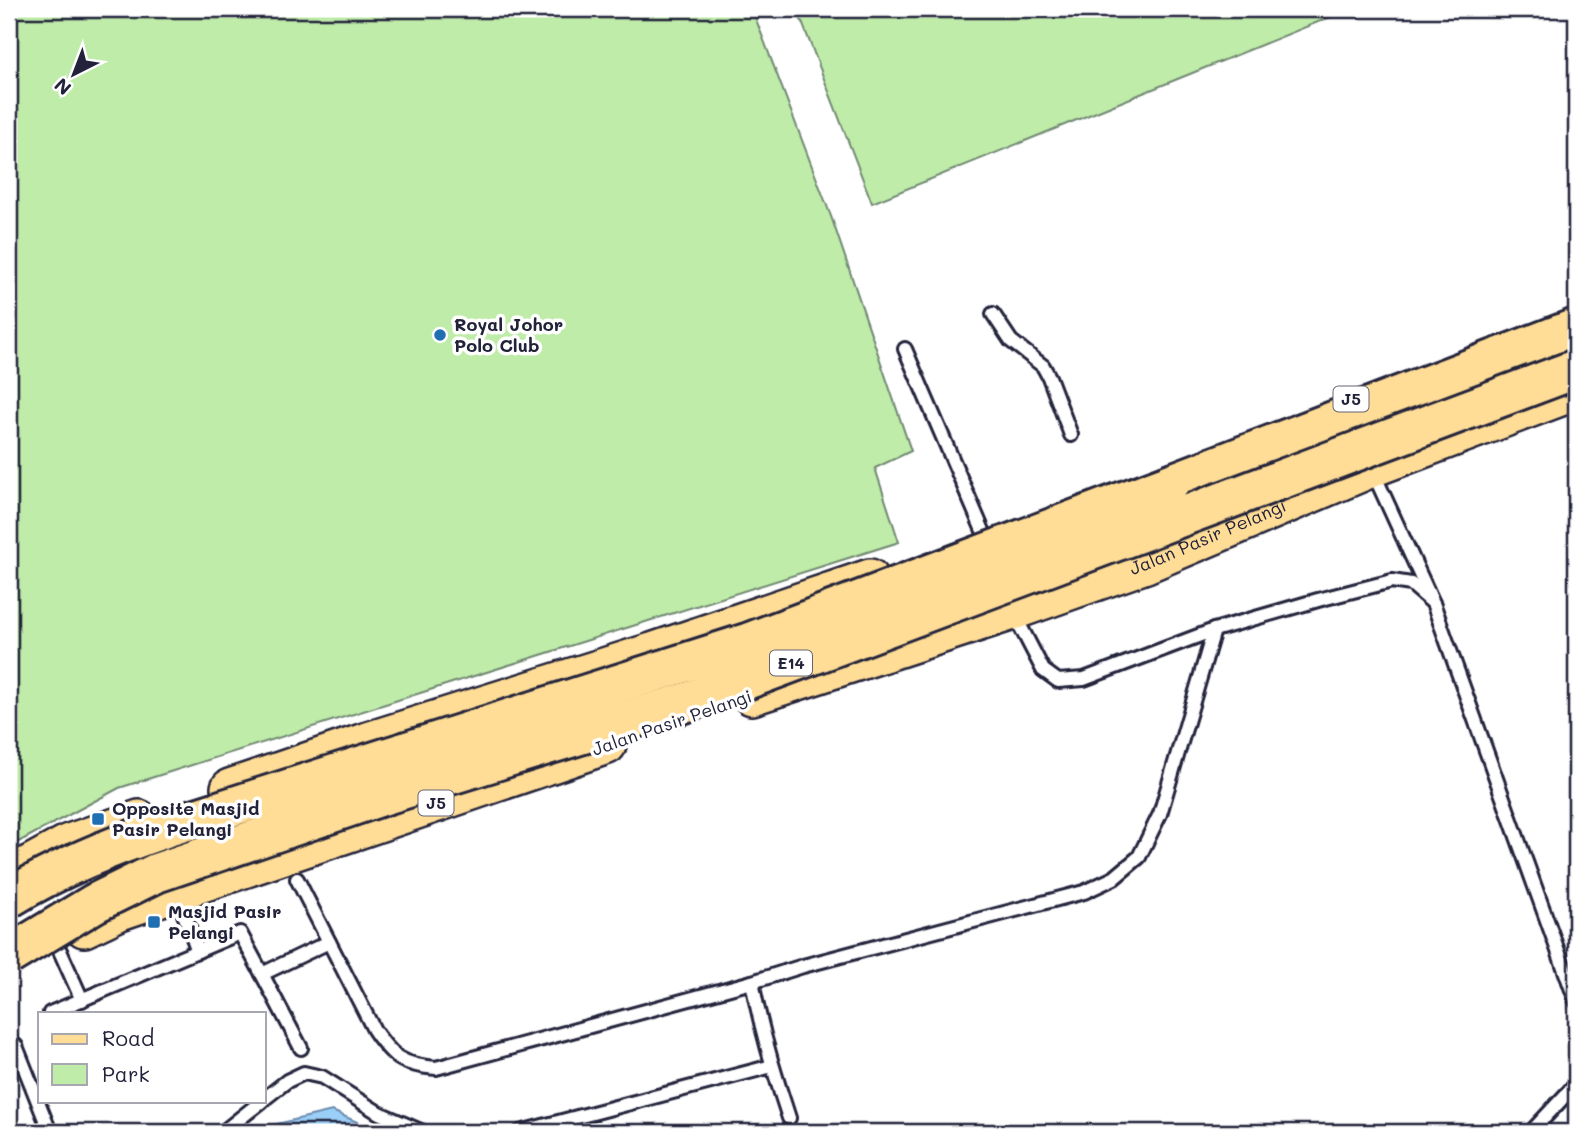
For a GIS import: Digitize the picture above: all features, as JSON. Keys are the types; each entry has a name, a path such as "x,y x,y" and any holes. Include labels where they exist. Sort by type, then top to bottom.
{"highway":[{"name":"E14","path":"9,898 94,853 747,643 1576,328"},
{"name":"E14","path":"9,955 95,903 156,873 385,795 690,701 1576,369"}],"main road":[{"name":"J5","path":"9,876 69,843 368,741 652,652 994,557 1576,315"},
{"name":"Jalan Pasir Pelangi","path":"9,974 56,942 120,911 1146,564 1372,468 1576,391"}],"lane":[{"path":"993,314 1011,341 1043,366 1071,435"},
{"path":"905,349 994,557 1013,611 1043,670 1058,681 1084,680 1214,630 1392,581 1411,584 1433,603"},
{"path":"1372,468 1433,603 1576,1001"},
{"path":"297,879 374,1030 386,1048 398,1058 415,1066 436,1068 803,966 1084,892 1114,878 1139,857 1160,814 1214,630"},
{"path":"175,892 198,951"},
{"path":"52,1012 240,933 302,1048"},
{"path":"56,942 82,1000"},
{"path":"262,974 329,942"},
{"path":"752,982 772,1066 789,1118"},
{"path":"9,1039 16,1046 38,1102"},
{"path":"520,1132 772,1066"},
{"path":"266,1098 287,1081 304,1073 322,1077 379,1113 423,1132"},
{"path":"1531,1132 1576,1084"},
{"path":"38,1102 50,1132"},
{"path":"223,1132 260,1102"}],"green space":[{"name":"Royal Johor Polo Club","path":"9,9 752,9 832,219 911,451 875,468 899,542 119,788 9,847"},
{"path":"797,9 1350,9 872,203"}],"water":[{"path":"332,1111 380,1132 255,1132 264,1127"}],"place":[{"name":"Royal Johor Polo Club","path":"440,335"},
{"name":"Opposite Masjid Pasir Pelangi","path":"98,819"},
{"name":"Masjid Pasir Pelangi","path":"154,922"}]}
